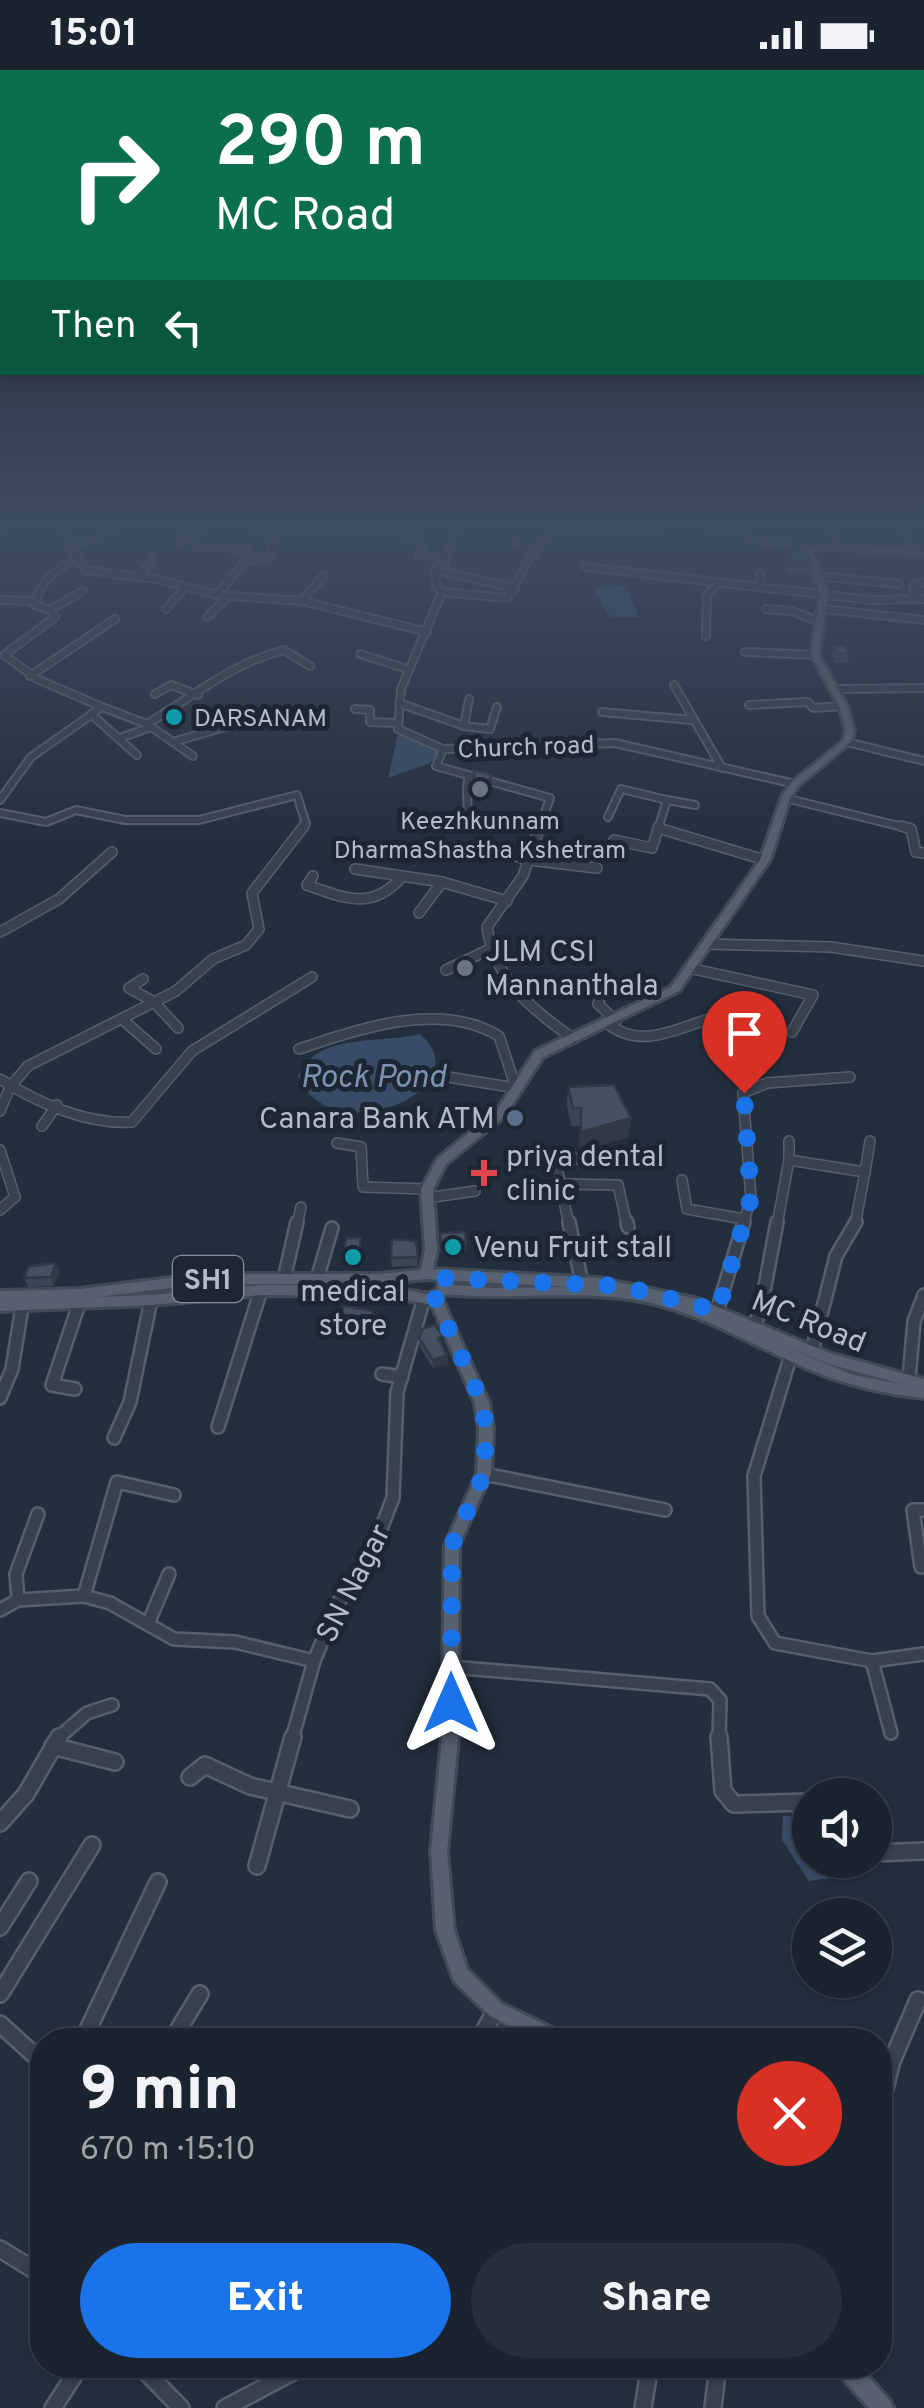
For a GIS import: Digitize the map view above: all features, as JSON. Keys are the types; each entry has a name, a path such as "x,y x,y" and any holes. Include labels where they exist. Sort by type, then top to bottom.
{"main road":[{"path":"534,2028 496,2010 460,1975 445,1930 439,1852 450,1738 452,1545 484,1474 482,1403 429,1287 427,1194 442,1161 502,1113 539,1054 612,1023 675,989 766,860 785,798 794,784 847,742 850,730 836,690 815,655 817,633"},
{"name":"MC Road","path":"0,1306 22,1307 203,1279 318,1279 482,1294 648,1297 859,1380 924,1388"},
{"name":"MC Road","path":"0,1296 151,1300 260,1290 386,1291 582,1282 644,1289 718,1311 812,1351 924,1388"},
{"path":"856,2378 883,2408"}],"street":[{"path":"27,633 4,647 5,657 30,676 65,687 149,725 194,756"},
{"path":"30,676 62,659 95,633"},
{"path":"425,633 404,668 397,723 398,728 443,749"},
{"path":"120,738 149,725 238,666 280,650 310,666"},
{"path":"745,652 815,655"},
{"path":"360,654 404,668"},
{"path":"155,694 171,685 198,695"},
{"path":"674,685 722,768"},
{"path":"836,690 924,688"},
{"path":"464,726 469,699"},
{"path":"749,706 808,702 813,708 842,706"},
{"path":"399,703 464,726 490,728 497,707"},
{"path":"0,800 9,780 47,739 102,707"},
{"path":"356,709 370,710 370,722 397,723"},
{"path":"602,712 692,720"},
{"path":"91,714 103,732 120,738 137,755"},
{"path":"173,742 244,722"},
{"name":"Church road","path":"492,948 487,927 507,901 529,860 550,798 436,766 443,749 615,742 794,784"},
{"path":"847,742 924,761"},
{"path":"465,828 470,814 463,795 469,776"},
{"path":"608,817 621,790 696,806"},
{"path":"0,813 46,822 76,810 125,820 198,820 290,796 302,798 305,828 252,893 259,929 246,945 213,960 176,991 28,1066 10,1086 0,1112"},
{"path":"785,798 911,829 916,852 924,853"},
{"path":"614,840 652,848 667,800"},
{"path":"658,828 766,860"},
{"path":"495,850 529,860 596,868"},
{"path":"0,932 60,899 112,852"},
{"path":"355,870 442,882 507,901"},
{"path":"313,876 307,885 370,902 386,898 401,878"},
{"path":"419,913 442,882"},
{"path":"705,944 831,948 924,960"},
{"path":"446,970 492,948 499,972 508,983 529,1006 574,1039"},
{"path":"690,968 813,994 792,1032"},
{"path":"0,1079 56,1105 115,1124 132,1122 192,1051 312,978"},
{"path":"143,979 128,988 154,1002 178,1028"},
{"path":"604,988 598,1004 627,1038 647,1039 722,1010 751,1011"},
{"path":"122,1019 156,1048"},
{"path":"299,1050 360,1028 477,1022 499,1036 516,1088 423,1074"},
{"path":"718,1311 753,1178 743,1124 744,1093 769,1083 815,1084 850,1077"},
{"path":"42,1126 56,1105"},
{"path":"753,1326 760,1313 790,1160 789,1140"},
{"path":"812,1351 830,1297 836,1256 856,1225 870,1141"},
{"path":"338,1143 361,1147 363,1186 427,1194 475,1191"},
{"path":"0,1150 15,1197 0,1210"},
{"path":"582,1282 555,1158 629,1160"},
{"path":"790,1160 865,1172"},
{"path":"682,1180 687,1210 744,1219"},
{"path":"561,1184 618,1184 628,1227"},
{"path":"284,1280 301,1208"},
{"path":"318,1279 332,1228"},
{"name":"SN Nagar","path":"0,1610 18,1600 84,1596 110,1603 174,1638 235,1642 314,1661 338,1603 372,1552 394,1498 402,1377 429,1287"},
{"path":"218,1427 260,1290"},
{"path":"909,1380 914,1321 924,1295"},
{"path":"75,1389 52,1385 80,1299"},
{"path":"114,1438 130,1402 151,1300"},
{"path":"0,1398 12,1369 22,1307"},
{"path":"792,1355 754,1476 758,1616 775,1642 872,1661 924,1654"},
{"path":"382,1374 402,1377"},
{"path":"484,1474 665,1510"},
{"path":"84,1596 117,1482 174,1495"},
{"path":"920,1567 913,1510 924,1510"},
{"path":"18,1600 16,1574 38,1514"},
{"path":"148,1624 170,1574"},
{"path":"257,1866 314,1661"},
{"path":"872,1661 891,1733"},
{"path":"451,1668 710,1688 720,1700 723,1791 734,1804 792,1802"},
{"path":"0,1823 52,1746 81,1715 112,1706"},
{"path":"52,1746 114,1762"},
{"path":"190,1777 205,1766 276,1794 350,1810"},
{"path":"0,1994 92,1845"},
{"path":"892,1852 924,1851"},
{"path":"0,1926 29,1881"},
{"path":"89,2028 132,1945 158,1882"},
{"path":"179,2028 200,1994"},
{"path":"892,2061 918,2000"},
{"path":"485,2028 496,2010"},
{"path":"0,2024 30,2051"},
{"path":"0,2248 30,2267"},
{"path":"53,2408 73,2378"},
{"path":"152,2378 181,2408"},
{"path":"225,2408 282,2378"},
{"path":"643,2408 648,2378"},
{"path":"713,2408 716,2378"}],"water":[{"path":"398,734 437,750 437,755 430,763 388,778"},
{"name":"Rock Pond","path":"420,1034 435,1055 433,1075 418,1092 396,1105 368,1112 340,1110 316,1100 298,1077 307,1063 334,1046"},
{"path":"783,1816 792,1816 792,1855 782,1840"}],"building":[{"path":"833,646 845,646 849,654 837,654"},
{"path":"474,770 492,775 487,784 474,782"},
{"path":"614,1085 631,1118 581,1132 581,1108 573,1108 568,1087"},
{"path":"465,1232 466,1242 441,1244 440,1233"},
{"path":"346,1238 361,1238 358,1259 344,1256"},
{"path":"392,1239 416,1241 418,1257 391,1258"},
{"path":"56,1263 51,1277 24,1278 29,1266"},
{"path":"343,1306 373,1311 371,1319 341,1314"},
{"path":"435,1325 443,1336 438,1338 447,1355 433,1360 419,1338 422,1329"}],"place":[{"name":"DARSANAM","path":"174,717"},
{"name":"Keezhkunnam DharmaShastha Kshetram","path":"480,789"},
{"name":"JLM CSI Mannanthala","path":"465,968"},
{"name":"Canara Bank ATM","path":"515,1118"},
{"name":"priya dental clinic","path":"484,1173"},
{"name":"Venu Fruit stall","path":"453,1247"},
{"name":"medical store","path":"353,1257"}],"route":[{"path":"451,1703 452,1545 484,1474 486,1429 482,1403 435,1298 444,1288 439,1278 599,1283 665,1294 718,1311 751,1198 753,1178 743,1124 744,1093"}]}
